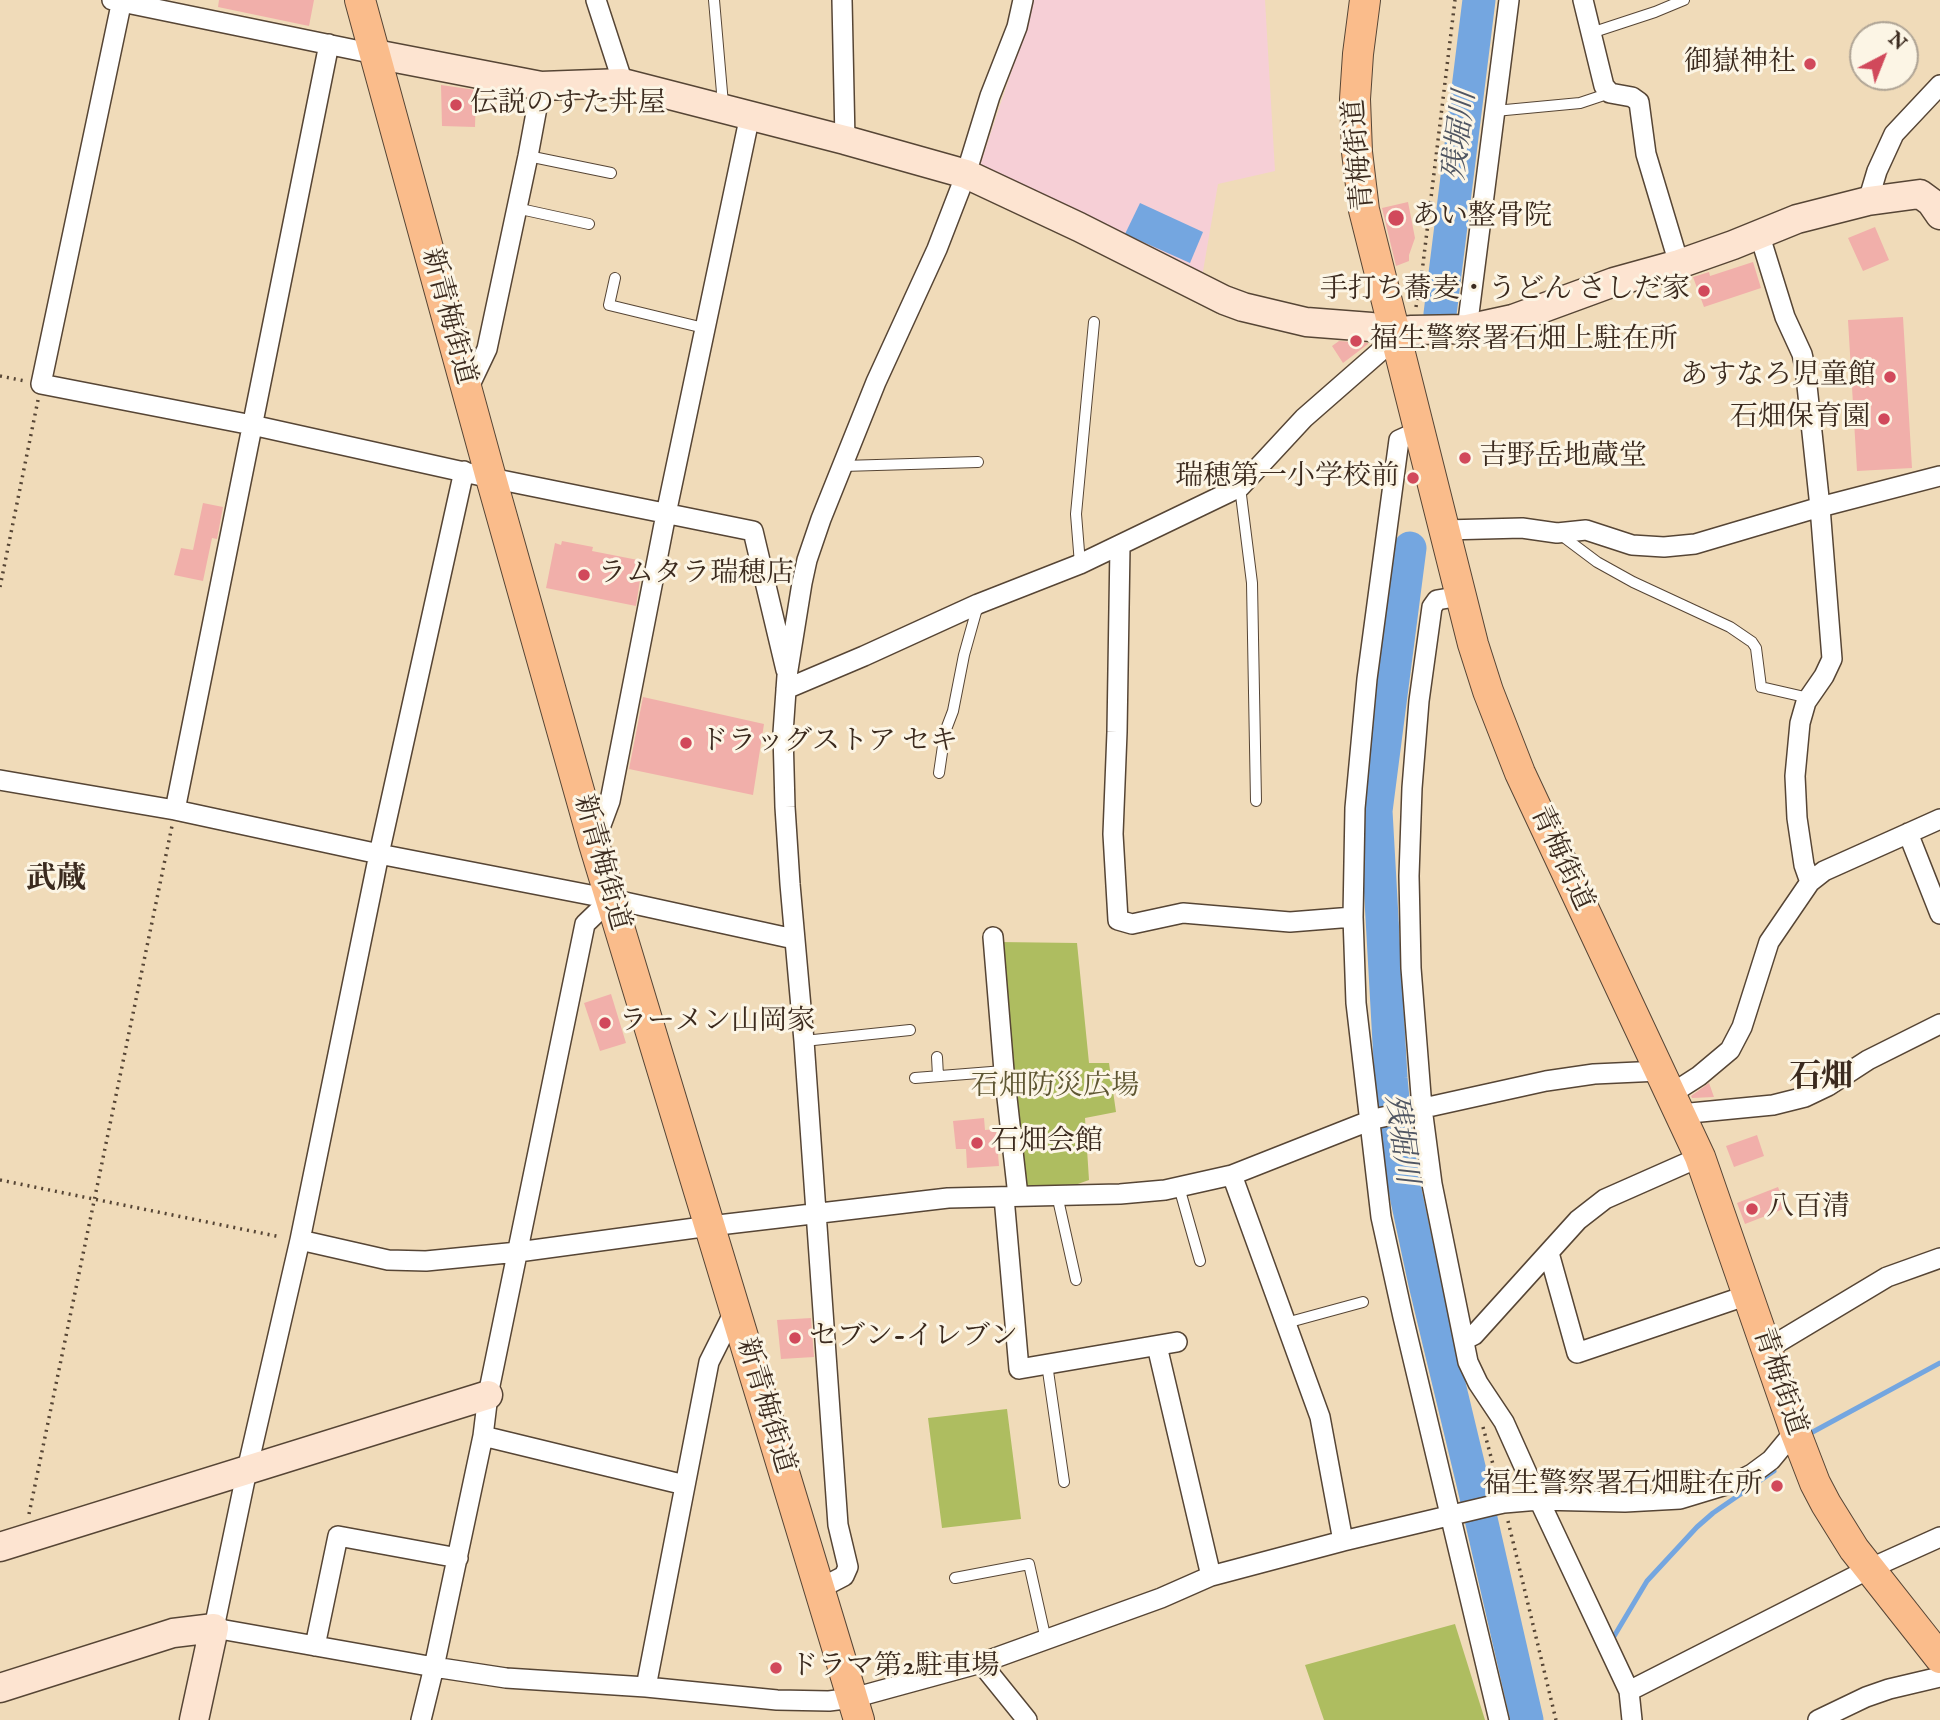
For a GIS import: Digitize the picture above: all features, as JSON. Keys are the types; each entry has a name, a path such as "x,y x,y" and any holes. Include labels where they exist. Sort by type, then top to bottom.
{"main road":[{"name":"新青梅街道","path":"360,0 467,391 477,475 611,899 856,1709"},
{"name":"青梅街道","path":"1365,0 1356,80 1356,152 1364,210 1403,331 1419,432 1488,691 1509,747 1700,1157 1809,1469 1826,1504 1854,1549 1940,1658"}],"street":[{"path":"596,0 623,83"},
{"path":"842,0 845,140"},
{"path":"819,1589 844,1576 848,1567 838,1525 804,1041 794,939 785,807 783,733 787,682 807,560 821,519 876,382 936,249 966,174 990,96 1017,27 1023,0"},
{"path":"1467,329 1509,0"},
{"path":"1583,0 1604,86 1610,93 1632,97 1639,102 1646,154 1679,264"},
{"path":"787,682 752,531 477,475 252,425 41,384 118,1 541,86 623,83 845,140 966,174 1224,300 1295,320 1403,331 1467,329 1513,319 1614,282 1679,264 1733,245 1797,219 1868,201 1920,194 1931,202 1940,215"},
{"path":"175,810 329,44"},
{"path":"1868,201 1877,171 1894,134 1940,85"},
{"path":"467,391 487,349 541,86"},
{"path":"594,844 610,801 704,328 737,111"},
{"path":"1759,233 1785,317 1805,367 1832,659 1825,676 1806,702 1800,723 1795,776 1799,830 1804,865 1810,882"},
{"path":"787,682 864,656 978,604 1080,564 1240,487 1304,418 1403,331"},
{"path":"1419,432 1399,440 1359,755 1353,917 1356,1003 1381,1217 1403,1317 1455,1515 1499,1720"},
{"path":"194,1720 247,1470 300,1240 379,854 477,475"},
{"path":"1445,530 1521,528 1557,533 1586,530 1632,545 1664,547 1695,544 1940,476"},
{"path":"1121,546 1114,834 1118,920 1132,924 1183,913 1290,922 1353,917"},
{"path":"1461,596 1437,600 1432,607 1415,756 1410,843 1410,921 1420,1109 1432,1184 1468,1362 1478,1383 1504,1422 1629,1691 1632,1720"},
{"path":"0,780 175,810 794,939"},
{"path":"1671,1093 1699,1076 1730,1050 1742,1027 1769,942 1810,882 1824,871 1940,819"},
{"path":"1908,834 1940,914"},
{"path":"421,1720 458,1558 483,1436 488,1395 586,924 611,899"},
{"path":"993,937 1004,1071 1018,1369 1167,1344 1211,1576"},
{"path":"300,1240 388,1260 426,1261 948,1198 1119,1194 1165,1190 1232,1175 1371,1120 1558,1079 1594,1074 1671,1093 1773,1105 1805,1097 1828,1086 1880,1054 1940,1024"},
{"path":"1464,1340 1474,1335 1578,1220 1605,1199 1700,1157"},
{"path":"1232,1175 1320,1416 1343,1541"},
{"path":"1549,1253 1577,1353 1748,1295"},
{"path":"1767,1349 1887,1277 1940,1258"},
{"path":"646,1687 709,1362 735,1310"},
{"path":"12,1544 488,1395"},
{"path":"0,1688 173,1633 214,1628 506,1678 646,1687 777,1700 820,1701 856,1709 1161,1598 1211,1576 1455,1515 1495,1497 1504,1503 1539,1500 1625,1502 1681,1499 1736,1482 1752,1474 1771,1460 1795,1431"},
{"path":"483,1436 685,1485"},
{"path":"315,1646 338,1536 458,1558"},
{"path":"1629,1691 1869,1569 1940,1537"},
{"path":"981,1663 1027,1720"},
{"path":"1818,1720 1878,1693 1940,1677"}],"lane":[{"path":"714,0 737,111"},
{"path":"1591,33 1684,0"},
{"path":"1495,111 1580,103 1610,93"},
{"path":"528,156 611,173"},
{"path":"516,208 589,224"},
{"path":"615,278 609,305 704,328"},
{"path":"1080,564 1076,514 1094,322"},
{"path":"843,466 978,462"},
{"path":"1240,487 1252,583 1256,801"},
{"path":"1557,533 1597,562 1633,582 1730,627 1752,642 1756,648 1761,687 1809,698"},
{"path":"939,773 945,732 953,711 964,654 978,604"},
{"path":"804,1041 910,1030"},
{"path":"937,1057 939,1076"},
{"path":"915,1078 1004,1071"},
{"path":"1179,1187 1200,1262"},
{"path":"1057,1195 1076,1280"},
{"path":"1286,1323 1363,1302"},
{"path":"1047,1363 1064,1482"},
{"path":"955,1578 1029,1564 1046,1641"}],"path":[{"path":"1403,331 1423,264 1455,0"},
{"path":"0,376 41,384 0,587"},
{"path":"12,1544 94,1199 175,810"},
{"path":"0,1180 300,1240"},
{"path":"1483,1424 1495,1497"},
{"path":"1508,1521 1556,1720"}],"shaded area":[{"path":"1033,0 1265,0 1275,171 1218,184 1202,277 979,168"}],"green space":[{"name":"石畑防災広場","path":"999,942 1077,943 1089,1063 1109,1063 1116,1112 1085,1118 1089,1180 1061,1190 1022,1190"},
{"path":"1007,1409 1021,1519 942,1528 928,1418"},
{"path":"1455,1624 1485,1720 1324,1720 1305,1665"}],"water":[{"path":"1140,203 1203,232 1190,263 1125,234"}],"building":[{"path":"219,0 314,0 309,26 218,7"},
{"path":"441,85 476,90 475,127 442,126"},
{"path":"1408,202 1415,238 1409,261 1396,266 1382,208"},
{"path":"1875,227 1889,260 1863,271 1848,238"},
{"path":"1753,262 1761,288 1704,307 1693,277 1709,272 1710,276"},
{"path":"1903,317 1912,468 1857,471 1848,320"},
{"path":"1339,341 1368,344 1343,363 1332,346"},
{"path":"203,503 223,507 217,539 212,538 203,581 174,575 181,548 193,550"},
{"path":"562,541 593,547 592,551 643,561 636,606 546,588 555,543 561,545"},
{"path":"643,697 764,724 753,795 629,769"},
{"path":"611,994 626,1043 600,1051 584,1003"},
{"path":"1709,1083 1714,1097 1692,1098 1691,1096"},
{"path":"984,1118 985,1130 996,1129 999,1166 967,1168 966,1149 956,1149 953,1121"},
{"path":"1757,1135 1764,1156 1734,1167 1726,1146"},
{"path":"1778,1187 1786,1208 1745,1224 1737,1203"},
{"path":"811,1318 814,1357 781,1359 777,1320"}],"waterway":[{"name":"残堀川","path":"1440,314 1479,0"},
{"name":"残堀川","path":"1410,548 1376,811 1397,1142 1425,1284 1527,1720"},
{"path":"1809,1434 1940,1363"},
{"path":"1613,1638 1647,1581 1697,1527 1774,1471"}],"place":[{"name":"御嶽神社","path":"1810,64"},
{"name":"伝説のすた丼屋","path":"456,105"},
{"name":"あい整骨院","path":"1396,218"},
{"name":"手打ち蕎麦・うどん さしだ家","path":"1704,291"},
{"name":"福生警察署石畑上駐在所","path":"1356,341"},
{"name":"あすなろ児童館","path":"1890,377"},
{"name":"石畑保育園","path":"1884,419"},
{"name":"吉野岳地蔵堂","path":"1465,458"},
{"name":"瑞穂第一小学校前","path":"1413,478"},
{"name":"ラムタラ瑞穂店","path":"584,575"},
{"name":"ドラッグストア セキ","path":"686,743"},
{"name":"ラーメン山岡家","path":"605,1023"},
{"name":"石畑会館","path":"977,1143"},
{"name":"八百清","path":"1752,1209"},
{"name":"セブン-イレブン","path":"795,1338"},
{"name":"福生警察署石畑駐在所","path":"1777,1486"},
{"name":"ドラマ第2駐車場","path":"776,1668"}],"district":[{"name":"武蔵","path":"56,881"},
{"name":"石畑","path":"1821,1079"}]}
